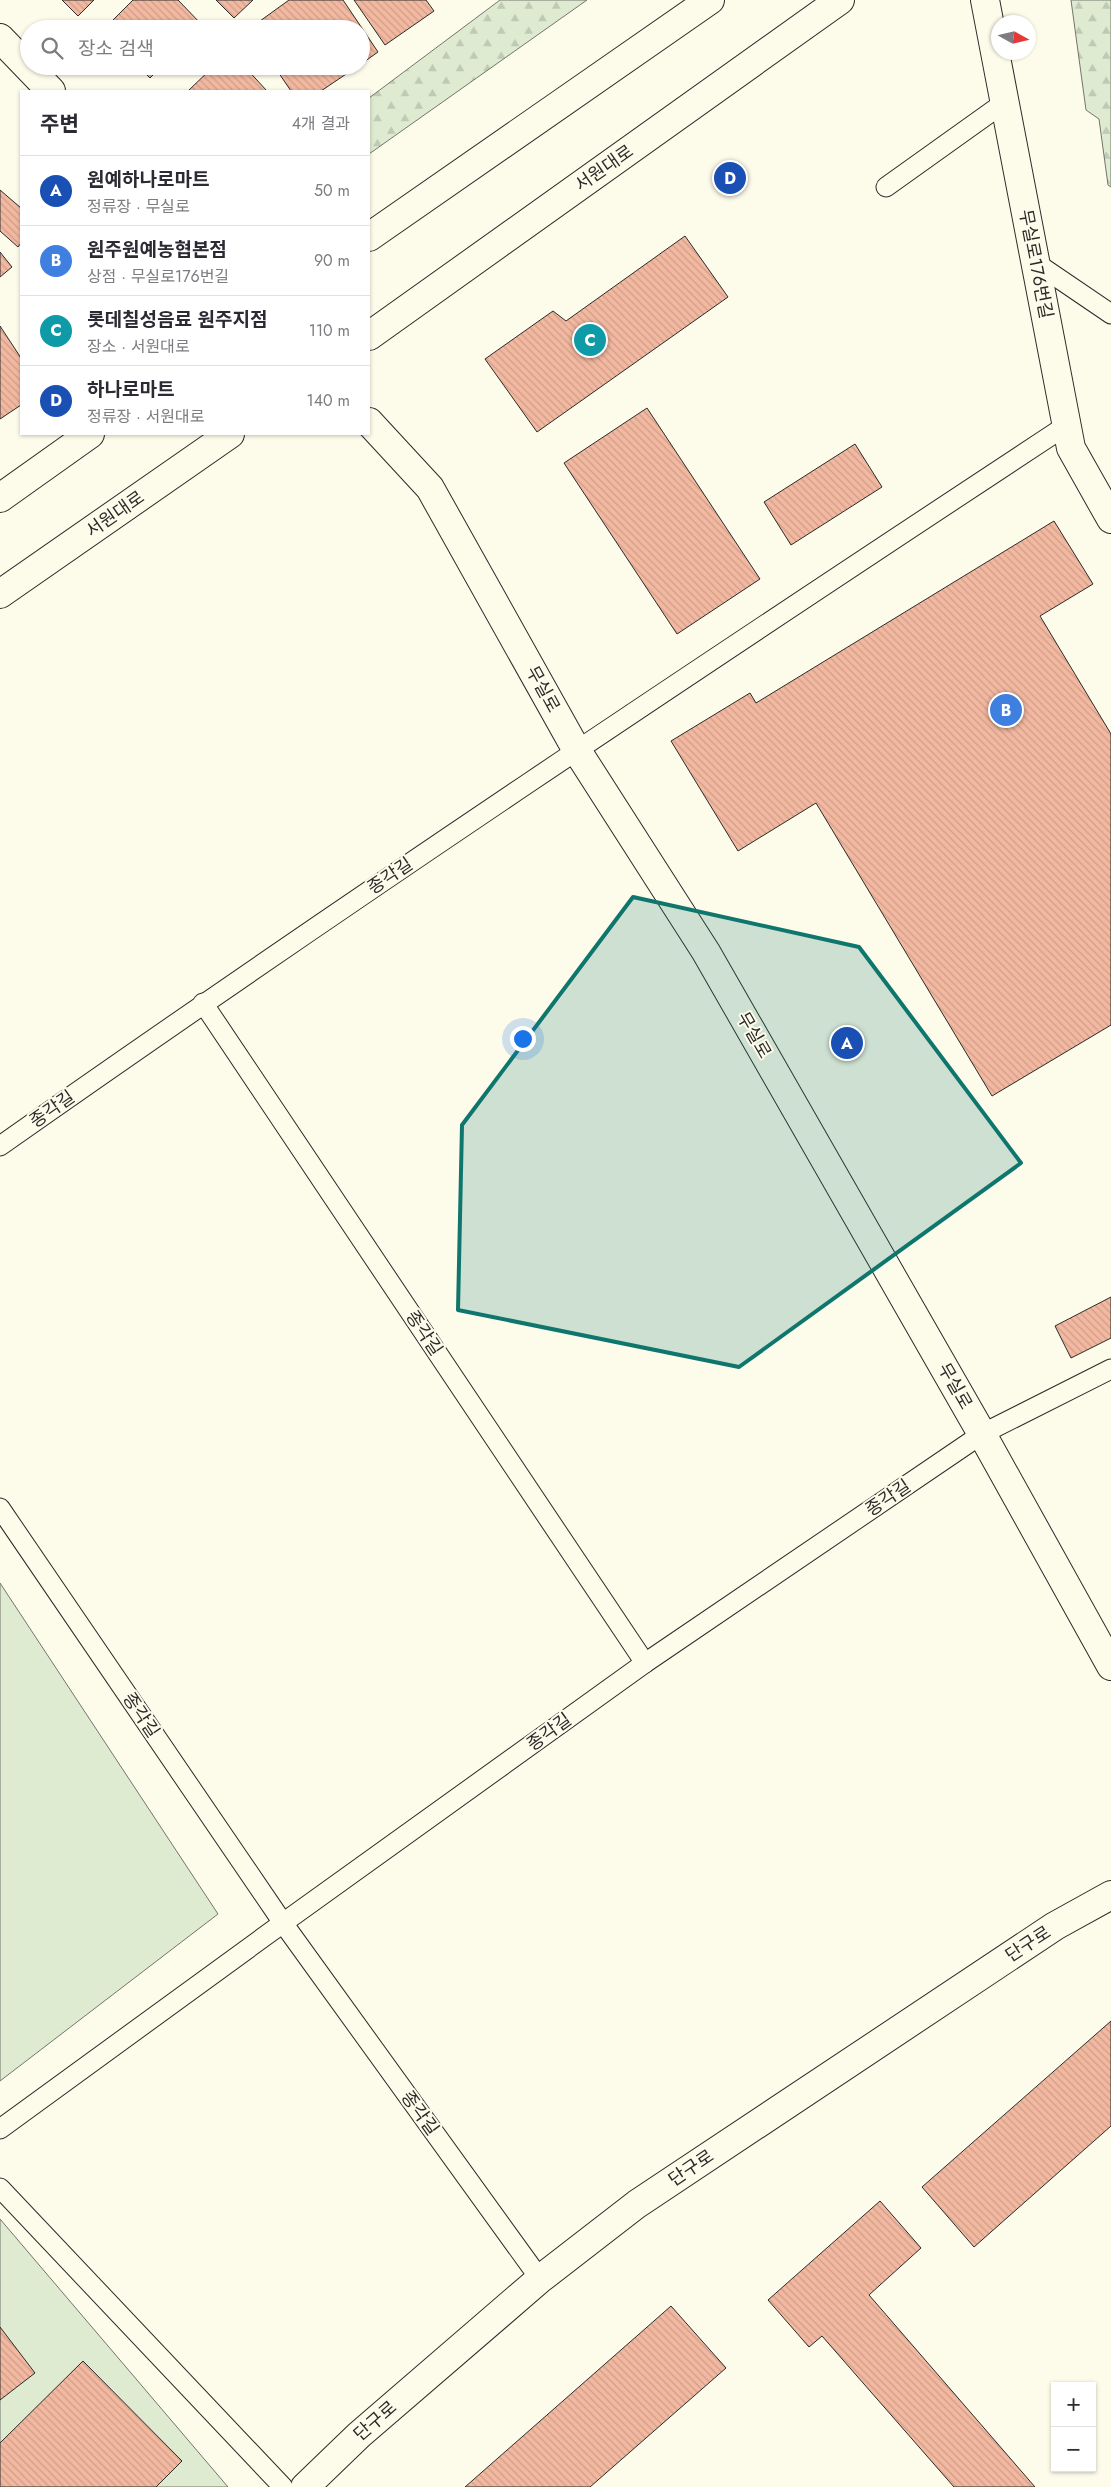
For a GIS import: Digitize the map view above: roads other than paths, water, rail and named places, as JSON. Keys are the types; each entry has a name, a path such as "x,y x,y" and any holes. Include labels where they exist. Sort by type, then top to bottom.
{"street":[{"path":"370,236 710,0"},
{"name":"서원대로","path":"370,335 840,0"},
{"name":"무실로176번길","path":"985,0 1071,448 1111,519"},
{"path":"0,38 20,59"},
{"path":"36,75 50,90"},
{"name":"무실로","path":"370,423 430,488 576,749 706,952 982,1434 1111,1666"},
{"path":"0,498 89,435"},
{"name":"서원대로","path":"0,594 229,435"},
{"name":"단구로","path":"305,2487 359,2435 540,2279 637,2204 1055,1926 1111,1895"}],"lane":[{"path":"886,187 1005,102"},
{"path":"1036,263 1111,314"},
{"name":"종각길","path":"0,1146 203,1003 576,749 1067,424"},
{"name":"종각길","path":"203,1003 645,1663"},
{"path":"982,1434 1111,1369"},
{"name":"종각길","path":"0,2129 283,1922 645,1663 982,1434"},
{"name":"종각길","path":"0,1508 283,1922 540,2279"},
{"path":"0,2188 283,2487"}],"place":[{"name":"하나로마트","path":"730,178"},
{"name":"롯데칠성음료 원주지점","path":"590,340"},
{"name":"원주원예농협본점","path":"1006,710"},
{"name":"원예하나로마트","path":"847,1043"}]}
